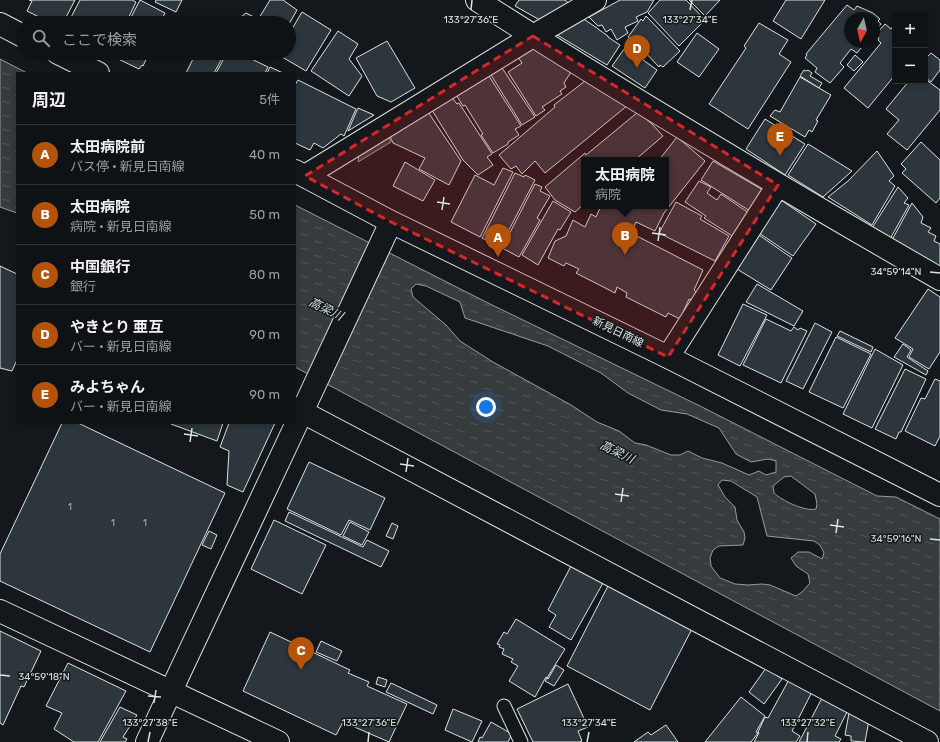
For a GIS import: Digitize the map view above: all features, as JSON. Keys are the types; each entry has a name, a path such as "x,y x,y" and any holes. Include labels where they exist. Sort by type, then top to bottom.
{"street":[{"path":"477,0 533,36 778,185 940,280"},
{"path":"300,173 595,0"},
{"path":"0,24 16,32"},
{"path":"72,60 96,72"},
{"name":"新見日南線","path":"300,173 391,222 668,357 940,495"},
{"path":"668,357 778,185"},
{"path":"391,222 299,410 927,742"},
{"path":"147,742 172,691 293,424"},
{"path":"0,611 278,742"}],"lane":[{"path":"504,706 521,742"}],"highlighted area":[{"path":"533,36 778,185 668,357 391,222 305,176"}],"water":[{"path":"0,59 25,72 16,72 16,213 0,207"},
{"path":"385,130 391,142 358,162 360,145"},
{"name":"高梁川","path":"296,206 488,303 700,406 877,496 896,497 940,519 940,711 296,368","holes":["416,284 426,286 460,302 465,318 548,346 601,373 628,393 661,410 687,414 719,428 736,454 751,462 768,459 776,461 776,472 766,475 759,471 749,475 722,463 702,458 688,451 680,455 671,455 646,445 635,443 619,431 597,422 571,405 493,362 460,341 446,325 413,297 411,289","791,476 815,494 817,504 816,509 806,509 794,505 774,493 773,486 784,477","722,480 731,481 757,497 767,536 814,541 820,545 824,553 822,559 809,552 798,552 791,558 796,566 808,574 810,583 802,592 796,596 770,585 735,584 720,578 711,566 710,558 713,550 719,546 743,545 745,538 744,532 737,520 735,507 725,497 718,485"]}],"building":[{"path":"29,0 75,0 67,16 37,16 27,11 32,1"},
{"path":"80,0 132,0 136,2 129,16 72,16"},
{"path":"140,0 165,13 164,16 132,16"},
{"path":"156,0 182,0 176,12 155,2"},
{"path":"270,0 283,0 297,10 294,16 260,16"},
{"path":"519,0 565,0 572,6 547,24 515,6"},
{"path":"620,0 654,0 647,12 636,17 638,21 625,27 628,33 617,40 611,29 606,32 602,25 598,26 589,17"},
{"path":"660,0 686,0 705,20 679,46 648,13"},
{"path":"689,0 720,0 705,16"},
{"path":"786,0 825,0 801,39 773,21"},
{"path":"847,5 854,10 857,6 871,12 844,12 844,48 861,48 857,53 851,49 840,63 844,67 830,83 815,72 817,68 805,58 807,55 806,54"},
{"path":"302,12 331,30 306,71 287,60 296,60 296,22"},
{"path":"246,13 252,16 242,16"},
{"path":"579,16 620,45 607,65 554,33"},
{"path":"646,16 680,51 663,67 660,65 659,67 643,50 641,52 628,37 641,19 643,21"},
{"path":"759,23 788,40 779,54 791,62 748,129 709,104 746,48 744,46"},
{"path":"885,24 891,29 892,28 892,79 868,108 844,88 877,48 880,48 880,30"},
{"path":"338,31 358,44 349,59 362,76 349,96 311,71"},
{"path":"697,33 719,49 699,77 677,62"},
{"path":"387,41 415,88 391,102 377,96 356,58"},
{"path":"627,45 641,54 639,57 657,70 645,88 612,66"},
{"path":"528,46 571,72 564,83 566,87 560,91 562,94 542,107 545,110 536,116 508,72 522,63 516,54"},
{"path":"931,53 940,60 940,70 931,82 928,80 928,56"},
{"path":"855,55 863,62 854,71 847,65"},
{"path":"120,60 146,60 143,66 142,65 139,69"},
{"path":"192,60 221,60 215,72 186,72"},
{"path":"223,60 254,60 268,67 266,72 217,72"},
{"path":"270,67 281,72 268,72"},
{"path":"502,68 535,117 522,125 491,75"},
{"path":"804,70 808,70 812,73 810,76 822,83 819,88 800,76"},
{"path":"487,73 521,126 515,129 519,135 493,153 481,135 483,134 465,105 463,106 455,93"},
{"path":"800,77 831,95 816,120 818,121 812,132 809,130 805,137 770,116 775,110 780,112"},
{"path":"298,80 356,109 344,136 341,134 323,148 314,143 310,150 296,143 296,83"},
{"path":"585,81 628,105 545,173 535,161 522,174 516,166 511,169 499,155 555,107 554,105"},
{"path":"928,81 940,90 940,110 907,150 887,134 899,120 886,109 907,84 928,84"},
{"path":"450,95 457,104 459,103 492,154 487,157 493,165 478,175 463,160 430,107"},
{"path":"358,108 374,115 348,131"},
{"path":"426,109 461,161 449,185 419,169 425,158 393,143 388,132"},
{"path":"638,112 663,136 638,157 581,157 581,207 575,212 555,200 545,187 585,153 586,155"},
{"path":"765,119 805,144 785,175 746,149"},
{"path":"677,137 705,161 669,207 669,157 661,157"},
{"path":"921,142 940,160 940,198 936,203 902,173 906,169 901,164"},
{"path":"808,144 852,171 823,197 788,175"},
{"path":"877,151 894,176 889,181 895,186 872,225 828,197 848,181"},
{"path":"713,161 763,190 750,211 701,180"},
{"path":"405,162 435,180 423,201 393,186"},
{"path":"503,168 513,172 480,237 451,222 475,175 494,185"},
{"path":"515,173 524,177 525,175 535,180 500,247 482,238"},
{"path":"699,181 711,187 707,193 717,200 721,194 749,213 734,237 704,218 706,216 685,202"},
{"path":"535,184 542,187 540,191 550,196 537,218 540,220 519,257 502,248"},
{"path":"898,187 908,198 904,203 909,205 890,239 872,228"},
{"path":"781,200 816,224 793,256 759,233"},
{"path":"553,201 571,212 560,230 558,229 538,265 522,255"},
{"path":"676,202 702,216 700,219 729,236 715,261 659,233"},
{"path":"912,203 923,217 921,223 931,228 928,232 936,236 934,241 940,244 940,270 892,240"},
{"path":"600,209 667,209 655,231 636,222 631,233 703,270 694,290 696,292 692,300 689,299 680,319 668,313 666,317 626,297 627,293 617,287 615,293 576,273 579,269 566,263 564,266 548,258 555,241 566,236 573,220 585,227 591,214 596,217"},
{"path":"759,235 792,258 771,290 737,269"},
{"path":"0,266 16,274 16,362 12,371 0,368"},
{"path":"757,284 803,311 794,326 746,302"},
{"path":"928,289 940,297 940,352 929,369 909,357 913,349 895,338"},
{"path":"743,304 767,315 740,366 718,355"},
{"path":"766,319 791,331 794,327 798,330 800,328 807,331 781,383 743,365"},
{"path":"815,323 832,332 803,389 786,381"},
{"path":"840,331 873,347 871,352 837,336"},
{"path":"836,337 871,354 843,408 809,392"},
{"path":"903,344 911,350 907,357 928,371 926,375 894,357"},
{"path":"875,349 903,365 872,428 843,414"},
{"path":"905,369 926,379 901,432 899,432 896,439 875,429"},
{"path":"935,379 940,381 940,436 935,446 905,431 921,398 925,399"},
{"path":"62,424 80,424 225,493 150,652 0,581 0,554"},
{"path":"171,424 223,424 217,441"},
{"path":"229,424 275,424 243,492 227,485 229,451 220,447"},
{"path":"309,462 385,498 370,530 349,520 341,535 287,509"},
{"path":"289,512 363,547 367,540 389,551 381,567 285,521"},
{"path":"274,520 326,545 302,594 251,569"},
{"path":"350,522 369,532 362,545 343,536"},
{"path":"392,523 398,526 393,539 386,536"},
{"path":"209,531 217,535 211,549 202,545"},
{"path":"571,566 603,583 571,640 549,627 556,615 548,610"},
{"path":"610,582 694,625 650,710 567,666"},
{"path":"516,619 565,649 547,678 546,677 535,697 509,681 518,666 511,662 513,659 502,654 504,649 499,647 500,645 497,644 504,632 507,634"},
{"path":"0,631 41,651 24,687 21,686 3,725 0,723"},
{"path":"270,632 350,670 348,673 369,682 367,686 407,704 389,742 343,722 336,735 243,691"},
{"path":"321,641 342,651 337,661 316,652"},
{"path":"68,663 126,691 98,742 74,742 54,729 62,713 46,706"},
{"path":"556,665 564,670 554,686 545,681 547,678 548,679"},
{"path":"766,668 782,679 764,704 749,692"},
{"path":"791,676 814,688 792,731 800,736 796,742 754,742 765,717 768,718"},
{"path":"378,677 387,680 385,687 376,684"},
{"path":"391,683 437,705 433,714 386,692"},
{"path":"568,684 588,727 578,731 582,741 533,742 517,709"},
{"path":"823,696 848,710 835,736 841,739 839,742 799,742"},
{"path":"741,697 765,716 756,732 758,733 751,742 705,742"},
{"path":"120,707 137,715 123,737 127,739 125,742 100,742"},
{"path":"453,709 482,721 472,742 445,730"},
{"path":"849,713 869,720 865,742 851,741 851,736 845,735"},
{"path":"491,722 512,734 508,742 478,742"},
{"path":"666,725 678,742 634,742 648,732 651,735"}],"place":[{"name":"やきとり 亜互","path":"637,68"},
{"name":"みよちゃん","path":"780,156"},
{"name":"太田病院","path":"625,255"},
{"name":"太田病院前","path":"498,257"},
{"name":"中国銀行","path":"301,670"}]}
